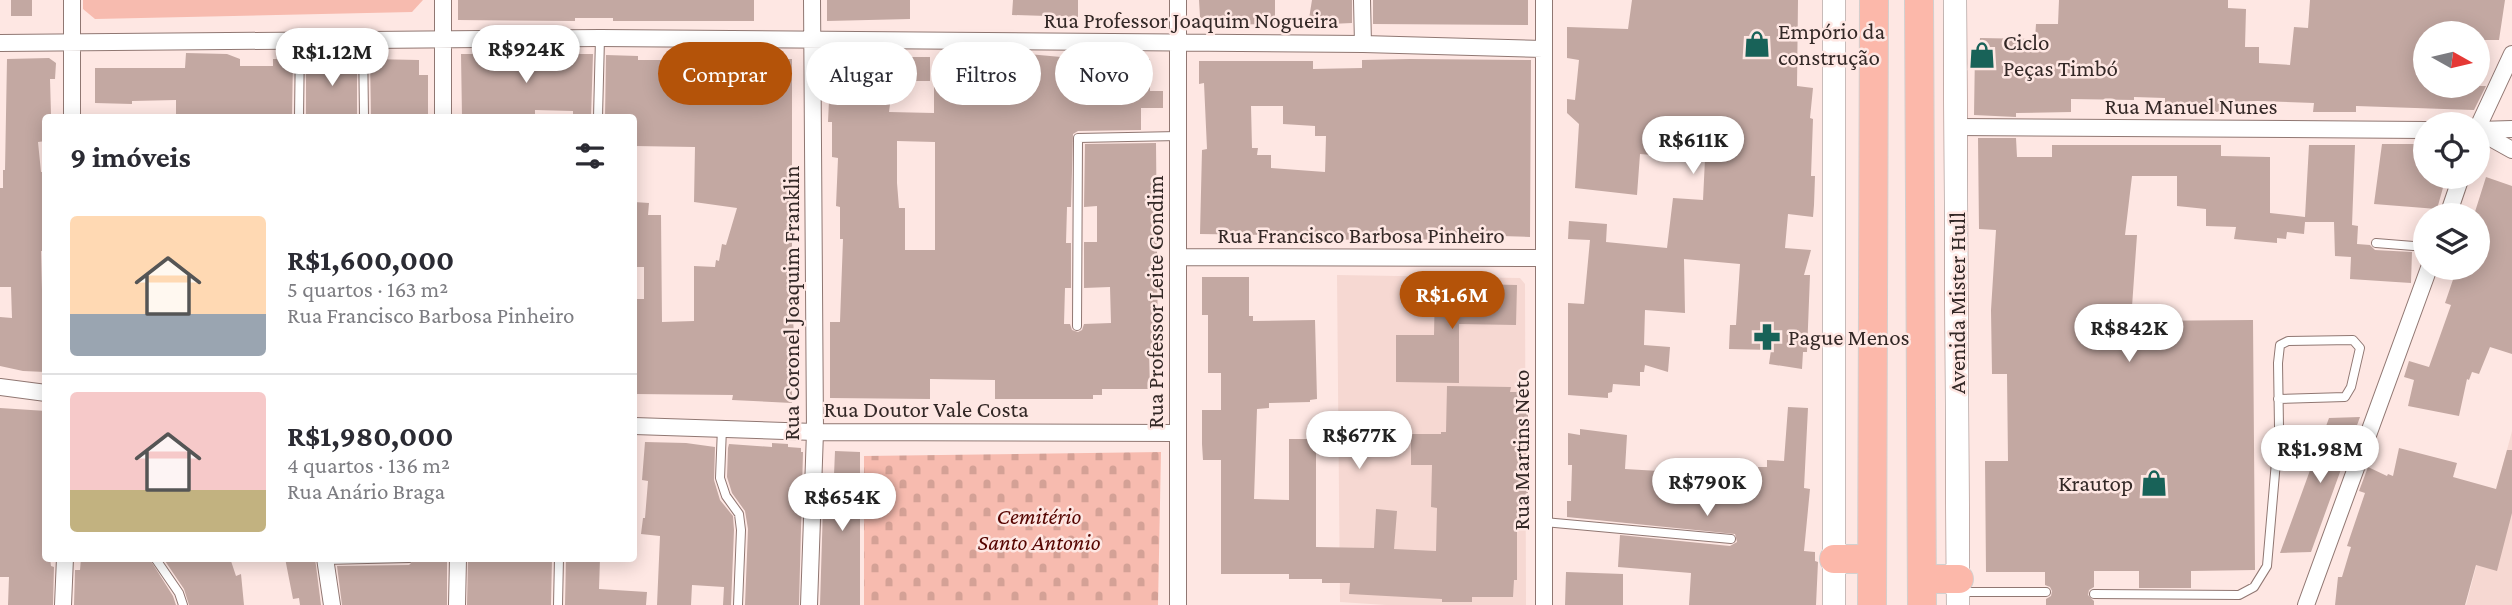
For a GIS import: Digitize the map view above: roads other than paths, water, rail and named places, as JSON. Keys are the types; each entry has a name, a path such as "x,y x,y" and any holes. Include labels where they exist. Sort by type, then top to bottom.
{"highway":[{"path":"1872,605 1874,0"},
{"name":"Avenida Mister Hull","path":"1919,0 1922,592"},
{"path":"1834,559 1871,559"},
{"path":"1922,592 1959,592"}],"main road":[{"path":"1834,0 1834,605"},
{"name":"Avenida Mister Hull","path":"1955,0 1959,592"}],"street":[{"path":"72,0 72,114"},
{"path":"443,0 443,114"},
{"name":"Rua Coronel Joaquim Franklin","path":"809,605 815,432 812,0"},
{"name":"Rua Professor Leite Gondim","path":"1178,0 1178,605"},
{"path":"1362,0 1363,44"},
{"name":"Rua Martins Neto","path":"1544,0 1544,605"},
{"name":"Rua Professor Joaquim Nogueira","path":"0,43 600,38 1363,44 1543,50"},
{"path":"2486,112 2512,54"},
{"name":"Rua Manuel Nunes","path":"1956,127 2413,130"},
{"path":"2490,129 2512,129"},
{"path":"2490,136 2512,150"},
{"name":"Rua Francisco Barbosa Pinheiro","path":"1179,257 1543,258"},
{"path":"2306,605 2426,280"},
{"path":"0,387 42,392"},
{"name":"Rua Doutor Vale Costa","path":"637,426 815,432 1176,433"},
{"path":"63,605 65,562"},
{"path":"325,562 332,605"},
{"path":"457,605 458,562"}],"lane":[{"path":"598,114 600,38"},
{"path":"363,39 364,114"},
{"path":"299,114 300,40"},
{"path":"1077,326 1079,138 1178,136"},
{"path":"2376,243 2413,246"},
{"path":"2094,594 2239,595 2255,587 2267,566 2279,427 2278,399 2280,345 2288,341 2353,340 2360,348 2351,387 2345,397 2278,399"},
{"path":"722,428 720,478 726,496 739,514 741,530 738,605"},
{"path":"1544,522 1731,539"},
{"path":"158,562 179,593 183,605"},
{"path":"558,605 559,562"},
{"path":"1959,592 2046,592"}],"place":[{"name":"Empório da construção","path":"1757,44"},
{"name":"Ciclo Peças Timbó","path":"1982,55"},
{"name":"Pague Menos","path":"1767,337"},
{"name":"Krautop","path":"2154,483"}],"park label":[{"name":"Cemitério Santo Antonio","path":"1039,529"}]}
